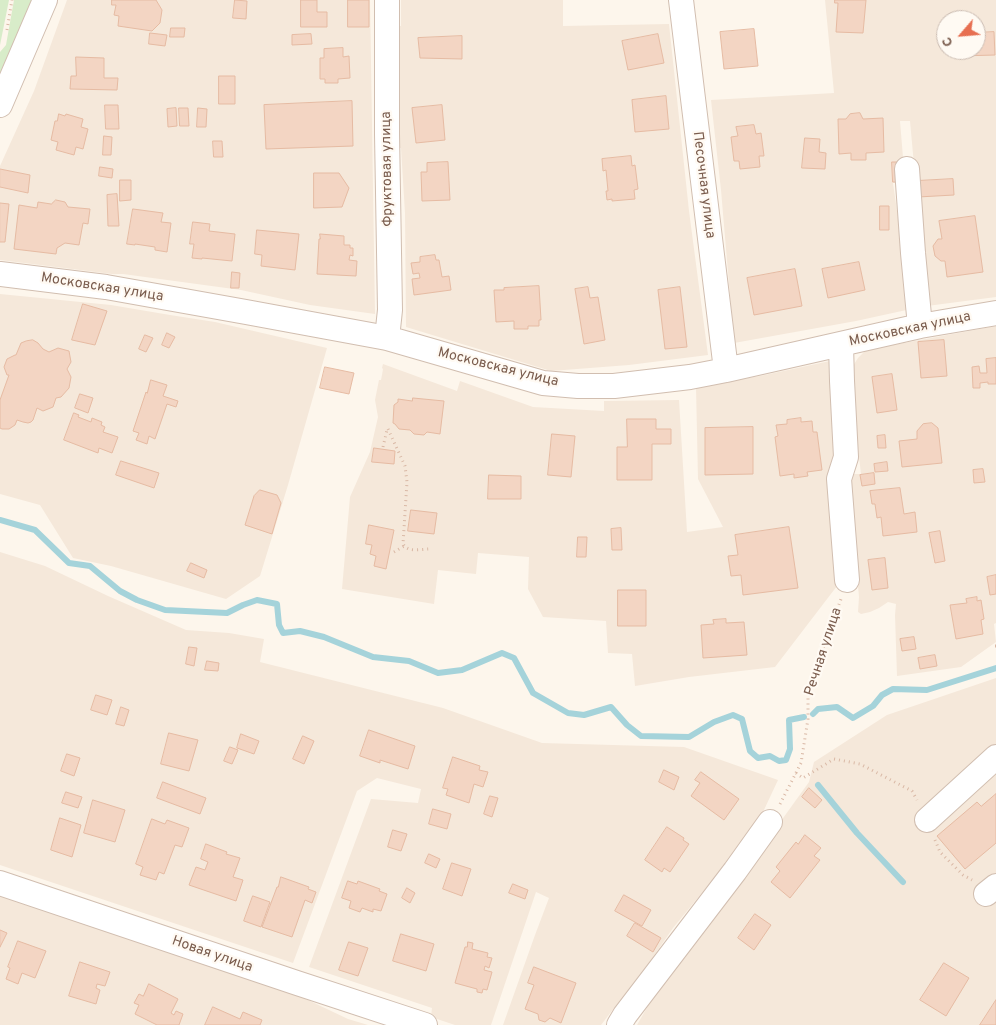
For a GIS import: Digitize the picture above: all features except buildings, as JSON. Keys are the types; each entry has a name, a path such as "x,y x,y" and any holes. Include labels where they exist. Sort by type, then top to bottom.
{"street":[{"path":"0,105 45,0"},
{"name":"Фруктовая улица","path":"387,0 390,310 387,338"},
{"name":"Песочная улица","path":"681,0 726,370"},
{"path":"907,169 920,326"},
{"name":"Московская улица","path":"0,274 106,287 387,338 543,383 578,386 614,386 690,377 920,326 996,313"},
{"path":"842,344 846,457 839,479 848,580"},
{"path":"927,820 996,757"},
{"path":"619,1025 770,822"},
{"name":"Новая улица","path":"0,883 425,1025"}],"path":[{"path":"6,34 12,0"},
{"path":"383,447 388,429 405,466 407,482 403,544 408,550 430,549"},
{"path":"394,552 404,546"},
{"name":"Речная улица","path":"770,822 802,763 808,719 810,684 848,580"},
{"path":"796,774 803,778 834,759 860,764 912,791 927,820 940,852 963,875 991,890"}],"shaded area":[{"path":"67,0 370,0 375,314 310,305 241,290 0,260 0,166 34,91"},
{"path":"401,0 563,0 563,26 669,24 689,211 708,355 629,365 551,371 406,327 405,213 401,148 398,148 392,26 401,26"},
{"path":"825,0 996,0 996,297 927,306 910,121 900,121 905,182 893,183 911,309 734,343 711,100 834,93"},
{"path":"0,294 111,305 215,322 327,348 260,576 226,599 111,566 73,558 40,505 0,494"},
{"path":"996,326 996,623 994,624 996,642 961,667 897,676 896,604 888,602 870,612 861,614 858,612 859,597 848,474 861,474 851,369 866,350"},
{"path":"830,361 835,454 837,586 775,667 689,677 635,686 632,654 608,653 606,621 543,617 528,589 529,557 478,553 476,574 438,570 434,604 342,589 350,497 370,452 378,417 375,400 379,380 381,380 383,364 457,391 460,381 533,407 604,411 604,401 679,400 687,532 723,527 698,479 696,387"},
{"path":"0,552 45,566 186,630 229,633 264,639 260,662 443,708 542,743 684,747 778,780 756,827 673,928 601,1025 503,1025 549,898 536,892 491,1025 455,1025 431,1017 432,1008 309,967 371,799 418,803 421,789 377,778 357,791 293,963 0,865"},
{"path":"996,678 996,1025 637,1025 664,978 740,878 809,782 814,762 887,715"},
{"path":"0,892 289,991 348,1019 368,1025 0,1025"}],"green space":[{"path":"0,0 9,0 0,45"},
{"path":"14,0 37,0 0,85 0,52 6,45"}],"waterway":[{"path":"0,520 35,530 69,563 90,566 120,591 137,600 165,610 227,613 257,600 277,604 279,625 283,633 300,631 324,637 373,657 409,661 438,673 462,670 502,653 514,658 533,693 568,713 584,715 611,707 627,725 641,736 689,737 714,722 733,715 742,719 750,751 758,758 770,756 779,761 786,760 790,749 789,720 804,717"},
{"path":"813,714 818,709 837,707 853,718 873,706 882,695 893,689 927,690 996,668"},
{"path":"818,785 857,833 903,882"}]}
